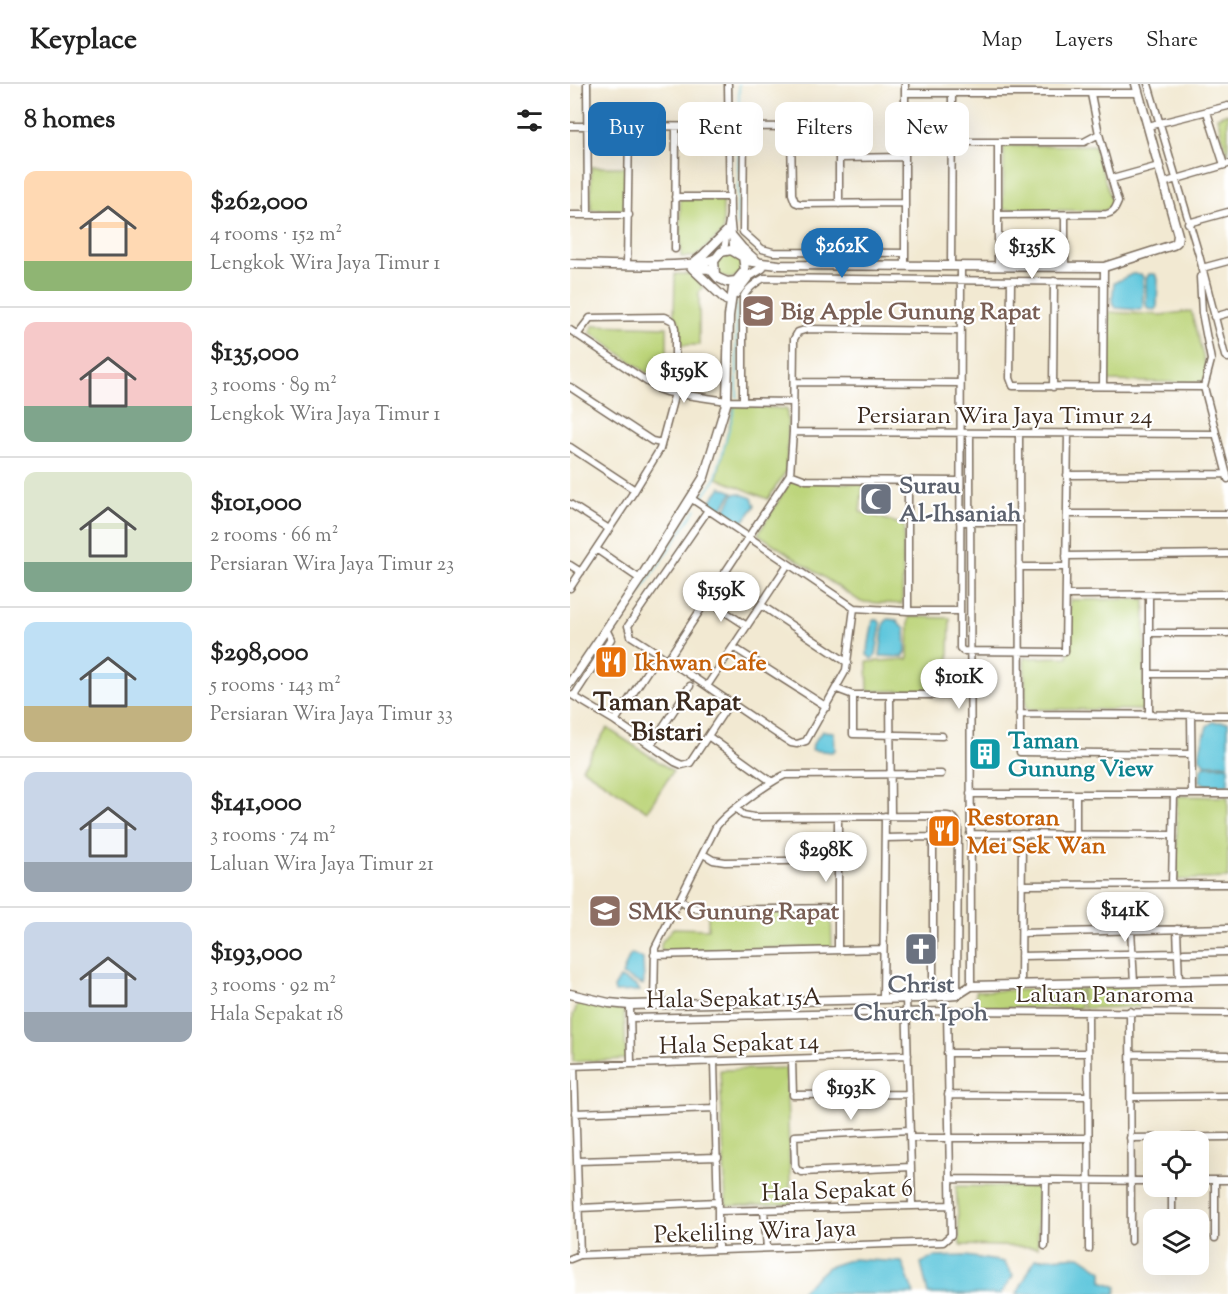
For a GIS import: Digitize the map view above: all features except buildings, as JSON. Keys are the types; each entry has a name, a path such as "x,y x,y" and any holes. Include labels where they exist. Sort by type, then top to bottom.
{"street":[{"path":"570,126 588,126 587,84"},
{"path":"728,84 729,102"},
{"path":"905,84 905,266"},
{"path":"986,84 986,93"},
{"path":"1026,84 1026,93"},
{"path":"1065,84 1065,94"},
{"path":"1148,84 1203,271 1225,356 1228,358"},
{"path":"745,266 1104,267 1177,242 1178,235 1137,88 1091,94 905,93"},
{"path":"952,93 952,102"},
{"path":"998,215 1107,214 1112,212 1118,202 1099,134 1091,94"},
{"path":"1148,126 1228,105"},
{"path":"1163,183 1226,165 1207,112"},
{"path":"666,127 676,127 675,249"},
{"path":"969,142 1084,142 1099,134"},
{"path":"998,142 998,266"},
{"path":"588,156 588,215"},
{"path":"627,264 629,156"},
{"path":"570,684 692,499 708,468 726,401 729,299 726,288 713,265 724,250 729,234 730,156"},
{"path":"744,156 743,232 762,249 773,252 905,254"},
{"path":"791,156 792,194 795,202 800,204 905,203"},
{"path":"952,156 956,266 960,280 960,648 963,651 1065,652 1068,433"},
{"path":"839,204 840,158 904,157"},
{"path":"1112,179 1159,166"},
{"path":"675,197 730,197"},
{"path":"1188,223 1228,212"},
{"path":"570,215 628,215"},
{"path":"1065,215 1065,267"},
{"path":"729,234 745,266"},
{"path":"729,234 760,265"},
{"path":"692,265 729,234"},
{"path":"724,250 736,251"},
{"path":"838,265 839,253"},
{"path":"570,264 692,265 716,258"},
{"path":"1067,475 1227,477 1204,387 1211,360 1201,302 1200,277 1203,271 1228,261"},
{"path":"692,265 710,269 719,277 736,281"},
{"path":"692,265 729,299"},
{"path":"729,299 760,265"},
{"path":"729,299 745,266"},
{"path":"1103,386 1104,267"},
{"path":"743,401 743,298 744,294 761,280 768,278 1104,282"},
{"path":"1011,281 1010,383 1017,387 1204,387"},
{"path":"1053,387 1054,281"},
{"path":"1214,317 1228,313"},
{"path":"570,588 660,449 675,393 673,321 665,317 590,318 577,335"},
{"path":"570,330 658,389 726,401 794,402"},
{"path":"668,659 790,474 794,402 794,339 798,332 802,330 960,331"},
{"path":"794,382 960,382"},
{"path":"570,387 652,441 661,443"},
{"name":"Persiaran Wira Jaya Timur 24","path":"793,432 1216,434"},
{"path":"970,433 971,986"},
{"path":"1019,433 1019,749 1022,753 1190,753"},
{"path":"570,447 635,490"},
{"path":"790,474 806,480 959,481"},
{"path":"908,481 908,611"},
{"path":"692,499 854,608 960,611"},
{"path":"570,504 609,529"},
{"path":"708,510 628,626 631,636 707,686 729,704 791,743 806,741 837,689 848,663 854,608"},
{"path":"1067,514 1228,514"},
{"path":"960,522 1020,522"},
{"path":"596,549 640,579"},
{"path":"1066,556 1228,554"},
{"path":"707,686 788,564"},
{"path":"570,565 581,572"},
{"path":"1019,567 1066,567"},
{"path":"1066,595 1228,594"},
{"path":"1149,595 1149,714"},
{"path":"707,600 747,626"},
{"path":"761,605 848,663"},
{"path":"606,629 611,639 572,695 675,762 682,765 690,763 729,704"},
{"path":"1150,633 1228,633"},
{"path":"733,647 827,707"},
{"path":"615,721 652,664"},
{"path":"1149,674 1228,674"},
{"path":"651,745 690,686"},
{"path":"837,689 853,695 946,695"},
{"path":"853,695 853,734 942,736"},
{"path":"884,998 885,838 891,774 890,695"},
{"path":"1019,714 1228,715"},
{"path":"1191,715 1192,794"},
{"path":"708,736 772,782"},
{"path":"654,1004 655,948 719,823 737,808 785,775 941,774"},
{"path":"970,794 1228,794"},
{"path":"1076,794 1076,834"},
{"path":"1172,884 1174,794"},
{"path":"737,808 748,816 951,816 957,822 958,827 957,995"},
{"path":"933,816 933,997"},
{"path":"838,817 838,950"},
{"path":"970,834 1173,835"},
{"path":"1021,984 1022,834"},
{"path":"885,838 933,837"},
{"path":"703,855 725,862 837,860"},
{"path":"1022,885 1228,884"},
{"path":"680,900 691,907 704,910 838,908"},
{"path":"1022,933 1228,928"},
{"path":"1177,929 1181,953 1179,981"},
{"path":"1131,930 1134,982"},
{"path":"654,954 883,949"},
{"path":"1022,956 1228,952"},
{"path":"570,994 609,1003 630,1005 933,997 957,995 971,986 1228,980"},
{"path":"906,998 912,1206"},
{"path":"630,1005 631,1064"},
{"path":"947,1011 951,1205"},
{"name":"Hala Sepakat 15A","path":"631,1018 947,1011"},
{"name":"Laluan Panaroma","path":"947,1011 1228,1012"},
{"path":"1130,1011 1132,1054 1131,1241"},
{"path":"1088,1012 1089,1249"},
{"path":"947,1053 1088,1053"},
{"path":"1132,1054 1228,1055"},
{"name":"Hala Sepakat 14","path":"572,1066 908,1055"},
{"path":"792,1060 793,1095 909,1094"},
{"path":"714,1062 718,1202 721,1211 718,1250"},
{"path":"572,1066 580,1254"},
{"path":"948,1095 1088,1096"},
{"path":"1132,1096 1228,1096"},
{"path":"575,1113 715,1108"},
{"path":"910,1130 794,1136 795,1166 802,1172 911,1167"},
{"path":"1130,1138 1228,1137"},
{"path":"910,1138 1088,1138"},
{"path":"577,1161 718,1157"},
{"path":"950,1179 1143,1181"},
{"path":"1045,1246 1046,1180"},
{"path":"1209,1180 1228,1180"},
{"path":"1215,1180 1215,1238"},
{"path":"579,1208 718,1202"},
{"name":"Hala Sepakat 6","path":"721,1211 951,1205"},
{"name":"Pekeliling Wira Jaya","path":"570,1260 580,1254 943,1242 951,1235 951,1205"},
{"path":"764,1210 767,1248"}],"green space":[{"path":"1228,113 1228,157 1217,117"},
{"path":"1094,145 1113,205 1104,211 1003,209 1004,146"},
{"path":"591,167 625,167 625,210 591,210"},
{"path":"680,198 723,198 723,232 695,257 681,257"},
{"path":"727,252 741,258 741,274 730,279 718,274 716,262"},
{"path":"675,274 691,274 703,287 699,291 699,345 679,345 679,321 674,316"},
{"path":"1191,311 1207,371 1206,378 1199,383 1106,381 1108,312 1161,315"},
{"path":"594,325 667,327 667,381 660,382 590,332"},
{"path":"734,405 787,409 786,471 768,499 717,478"},
{"path":"791,480 863,484 860,512 904,525 902,604 861,602 758,534"},
{"path":"1145,599 1144,710 1026,709 1024,658 1068,657 1070,600"},
{"path":"909,617 950,618 948,690 868,691 867,662 908,659"},
{"path":"607,728 673,771 647,811 582,768"},
{"path":"1177,796 1228,797 1228,878 1177,880"},
{"path":"708,911 831,912 832,947 661,951 661,943 673,928 708,929"},
{"path":"1139,987 1139,1007 1083,1008 1082,988"},
{"path":"1080,989 1080,1008 976,1008 976,991"},
{"path":"580,1000 624,1011 626,1059 573,1062 573,1015"},
{"path":"786,1068 791,1204 726,1206 720,1070"},
{"path":"956,1186 1037,1187 1038,1247 960,1245"}],"water":[{"path":"1132,274 1141,274 1143,277 1143,308 1141,310 1116,308 1112,302 1114,283"},
{"path":"1149,274 1155,274 1158,279 1155,310 1148,309 1146,305 1146,279"},
{"path":"721,487 733,492 721,510 711,503 711,500"},
{"path":"739,493 752,498 755,506 742,523 724,512 734,494"},
{"path":"888,619 897,620 905,628 906,652 903,657 880,656 884,623"},
{"path":"873,620 878,620 881,624 876,655 872,659 867,655"},
{"path":"1213,722 1228,722 1228,764 1206,764 1200,759 1207,726"},
{"path":"822,731 834,732 835,750 832,752 812,750 813,744"},
{"path":"1205,766 1228,766 1228,785 1206,785 1200,781 1201,769"},
{"path":"632,954 643,959 643,985 622,975"},
{"path":"620,978 637,986 640,991 615,992 614,988"},
{"path":"966,1256 1004,1262 1013,1276 1001,1294 928,1294 921,1263 934,1257"},
{"path":"1080,1256 1102,1271 1102,1281 1117,1287 1115,1294 1017,1294 1035,1259"},
{"path":"852,1259 902,1262 914,1294 800,1294 828,1267"}],"waterway":[{"path":"739,84 739,102"},
{"path":"737,226 739,156"},
{"path":"736,303 737,397"},
{"path":"702,498 715,480 735,408"},
{"path":"612,634 696,509"}],"place":[{"name":"Big Apple Gunung Rapat","path":"758,311"},
{"name":"Surau Al-Ihsaniah","path":"876,499"},
{"name":"Ikhwan Cafe","path":"611,662"},
{"name":"Taman Gunung View","path":"985,754"},
{"name":"Restoran Mei Sek Wan","path":"944,831"},
{"name":"SMK Gunung Rapat","path":"605,911"},
{"name":"Christ Church Ipoh","path":"921,949"}],"district":[{"name":"Taman Rapat Bistari","path":"667,716"}]}
